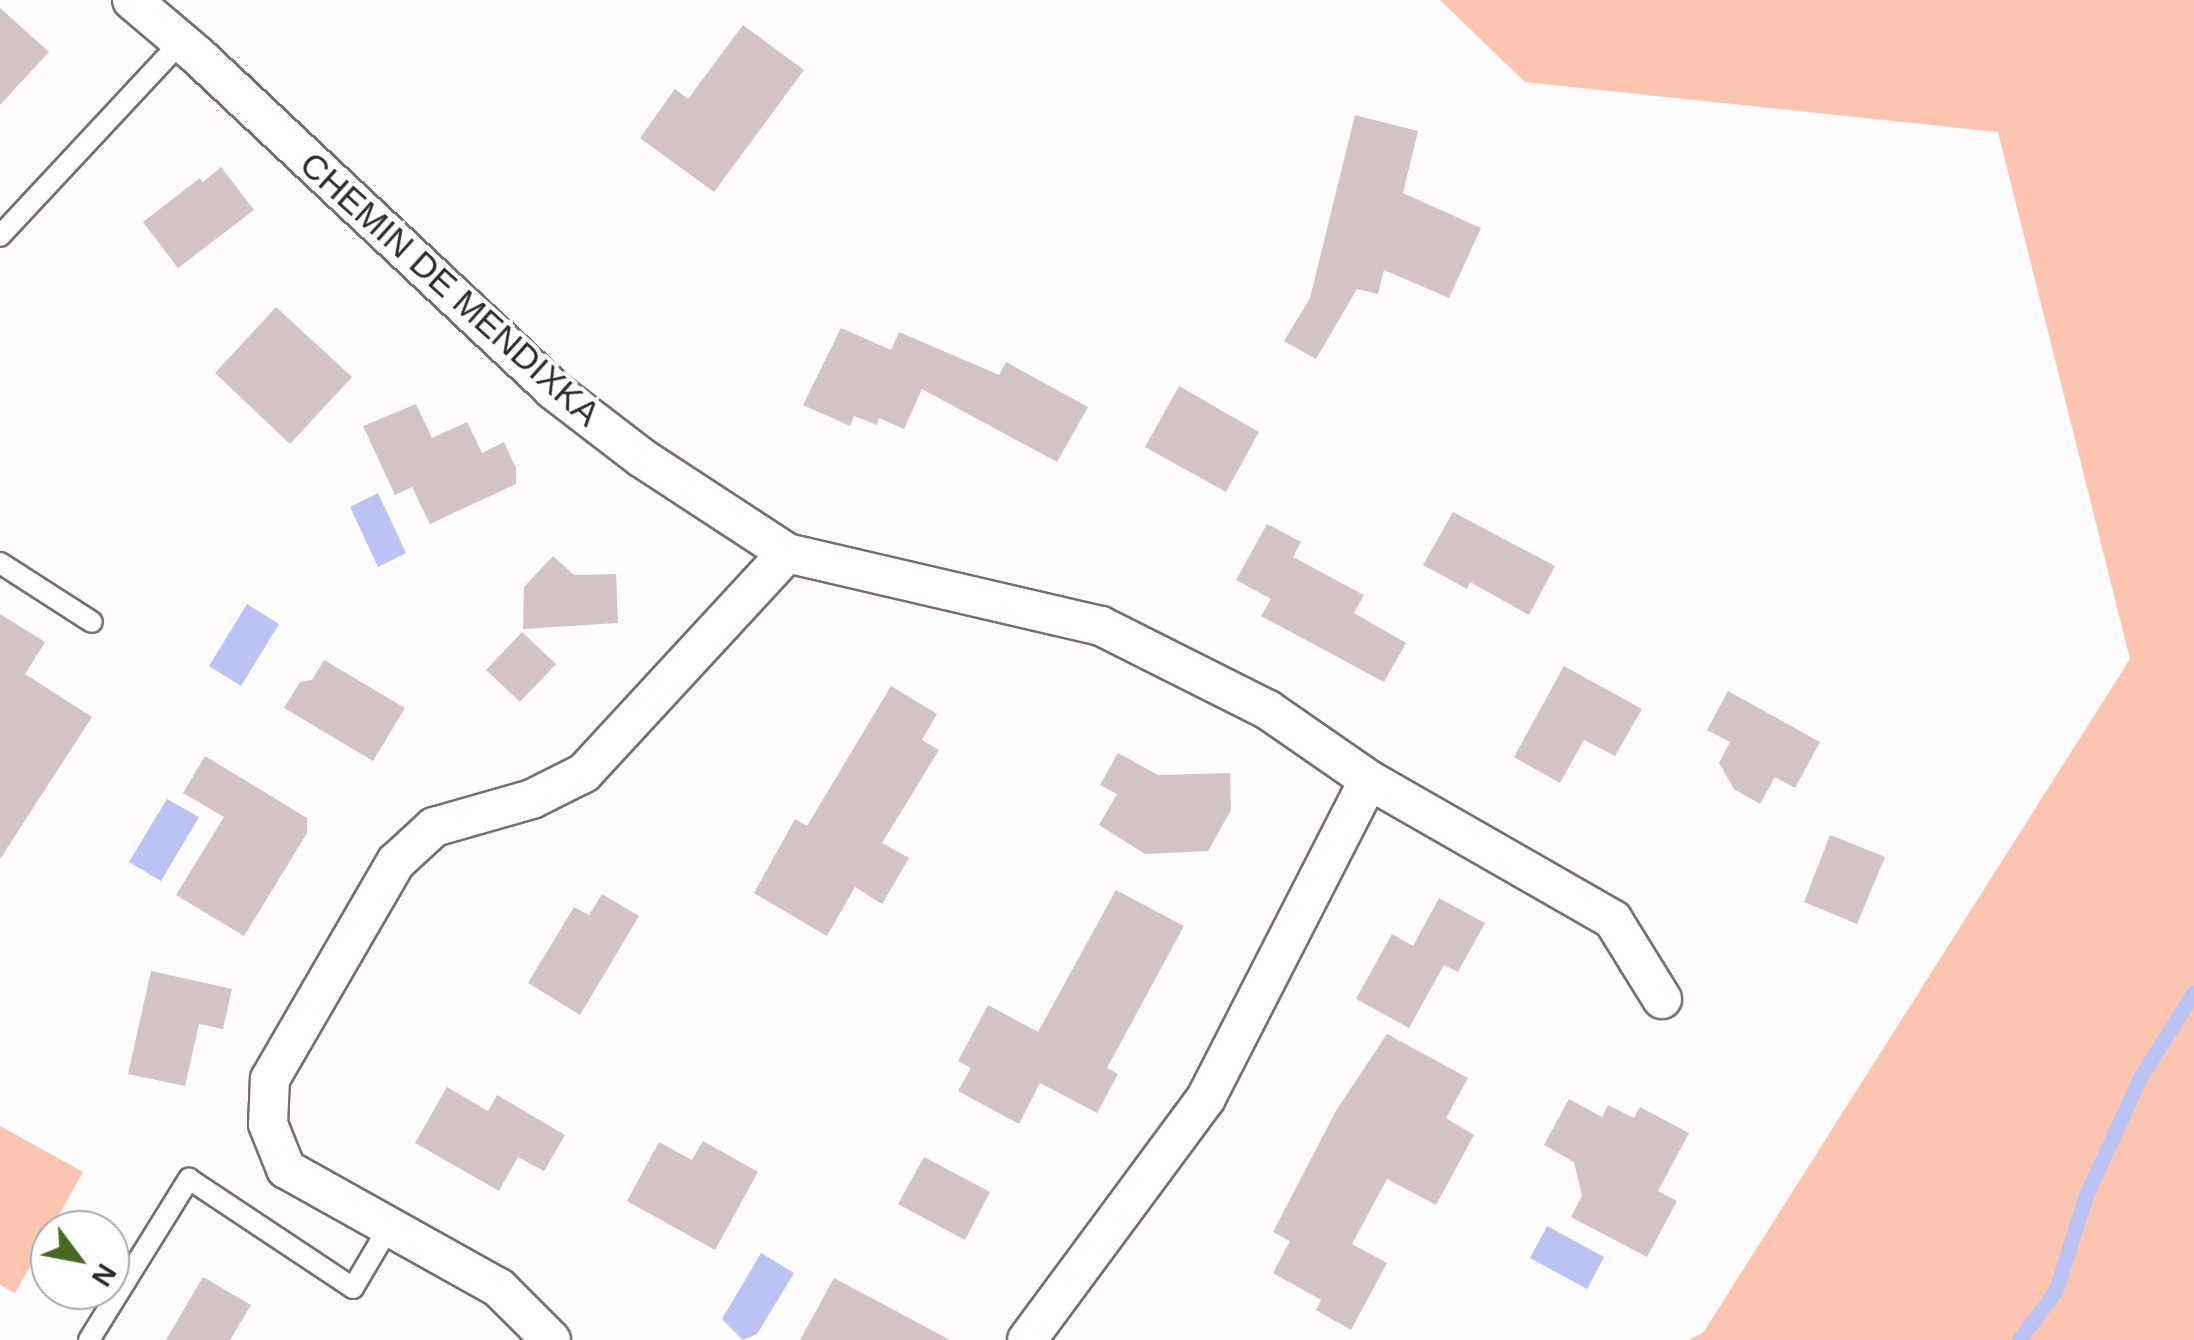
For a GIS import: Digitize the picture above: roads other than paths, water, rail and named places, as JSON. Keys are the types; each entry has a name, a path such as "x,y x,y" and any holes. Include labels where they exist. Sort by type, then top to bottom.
{"street":[{"name":"CHEMIN DE MENDIXKA","path":"132,0 552,389 642,458 788,553 1101,626 1268,710 1369,780 1614,920 1662,999"},
{"path":"551,1340 499,1288 286,1168 268,1124 270,1079 396,862 434,826 532,799 584,773 788,553"},
{"path":"1027,1340 1206,1098 1369,780"}],"lane":[{"path":"0,236 181,42"},
{"path":"0,564 92,622"},
{"path":"89,1340 189,1179 353,1288 389,1227"}],"water":[{"path":"378,493 406,553 378,567 350,507"},
{"path":"247,604 279,624 241,686 209,666"},
{"path":"167,799 199,817 161,881 129,862"},
{"path":"1547,1226 1604,1257 1587,1289 1530,1258"},
{"path":"761,1253 794,1273 757,1334 743,1340 722,1319"}],"waterway":[{"path":"2019,1340 2056,1290 2086,1195 2141,1076 2194,992"}]}
